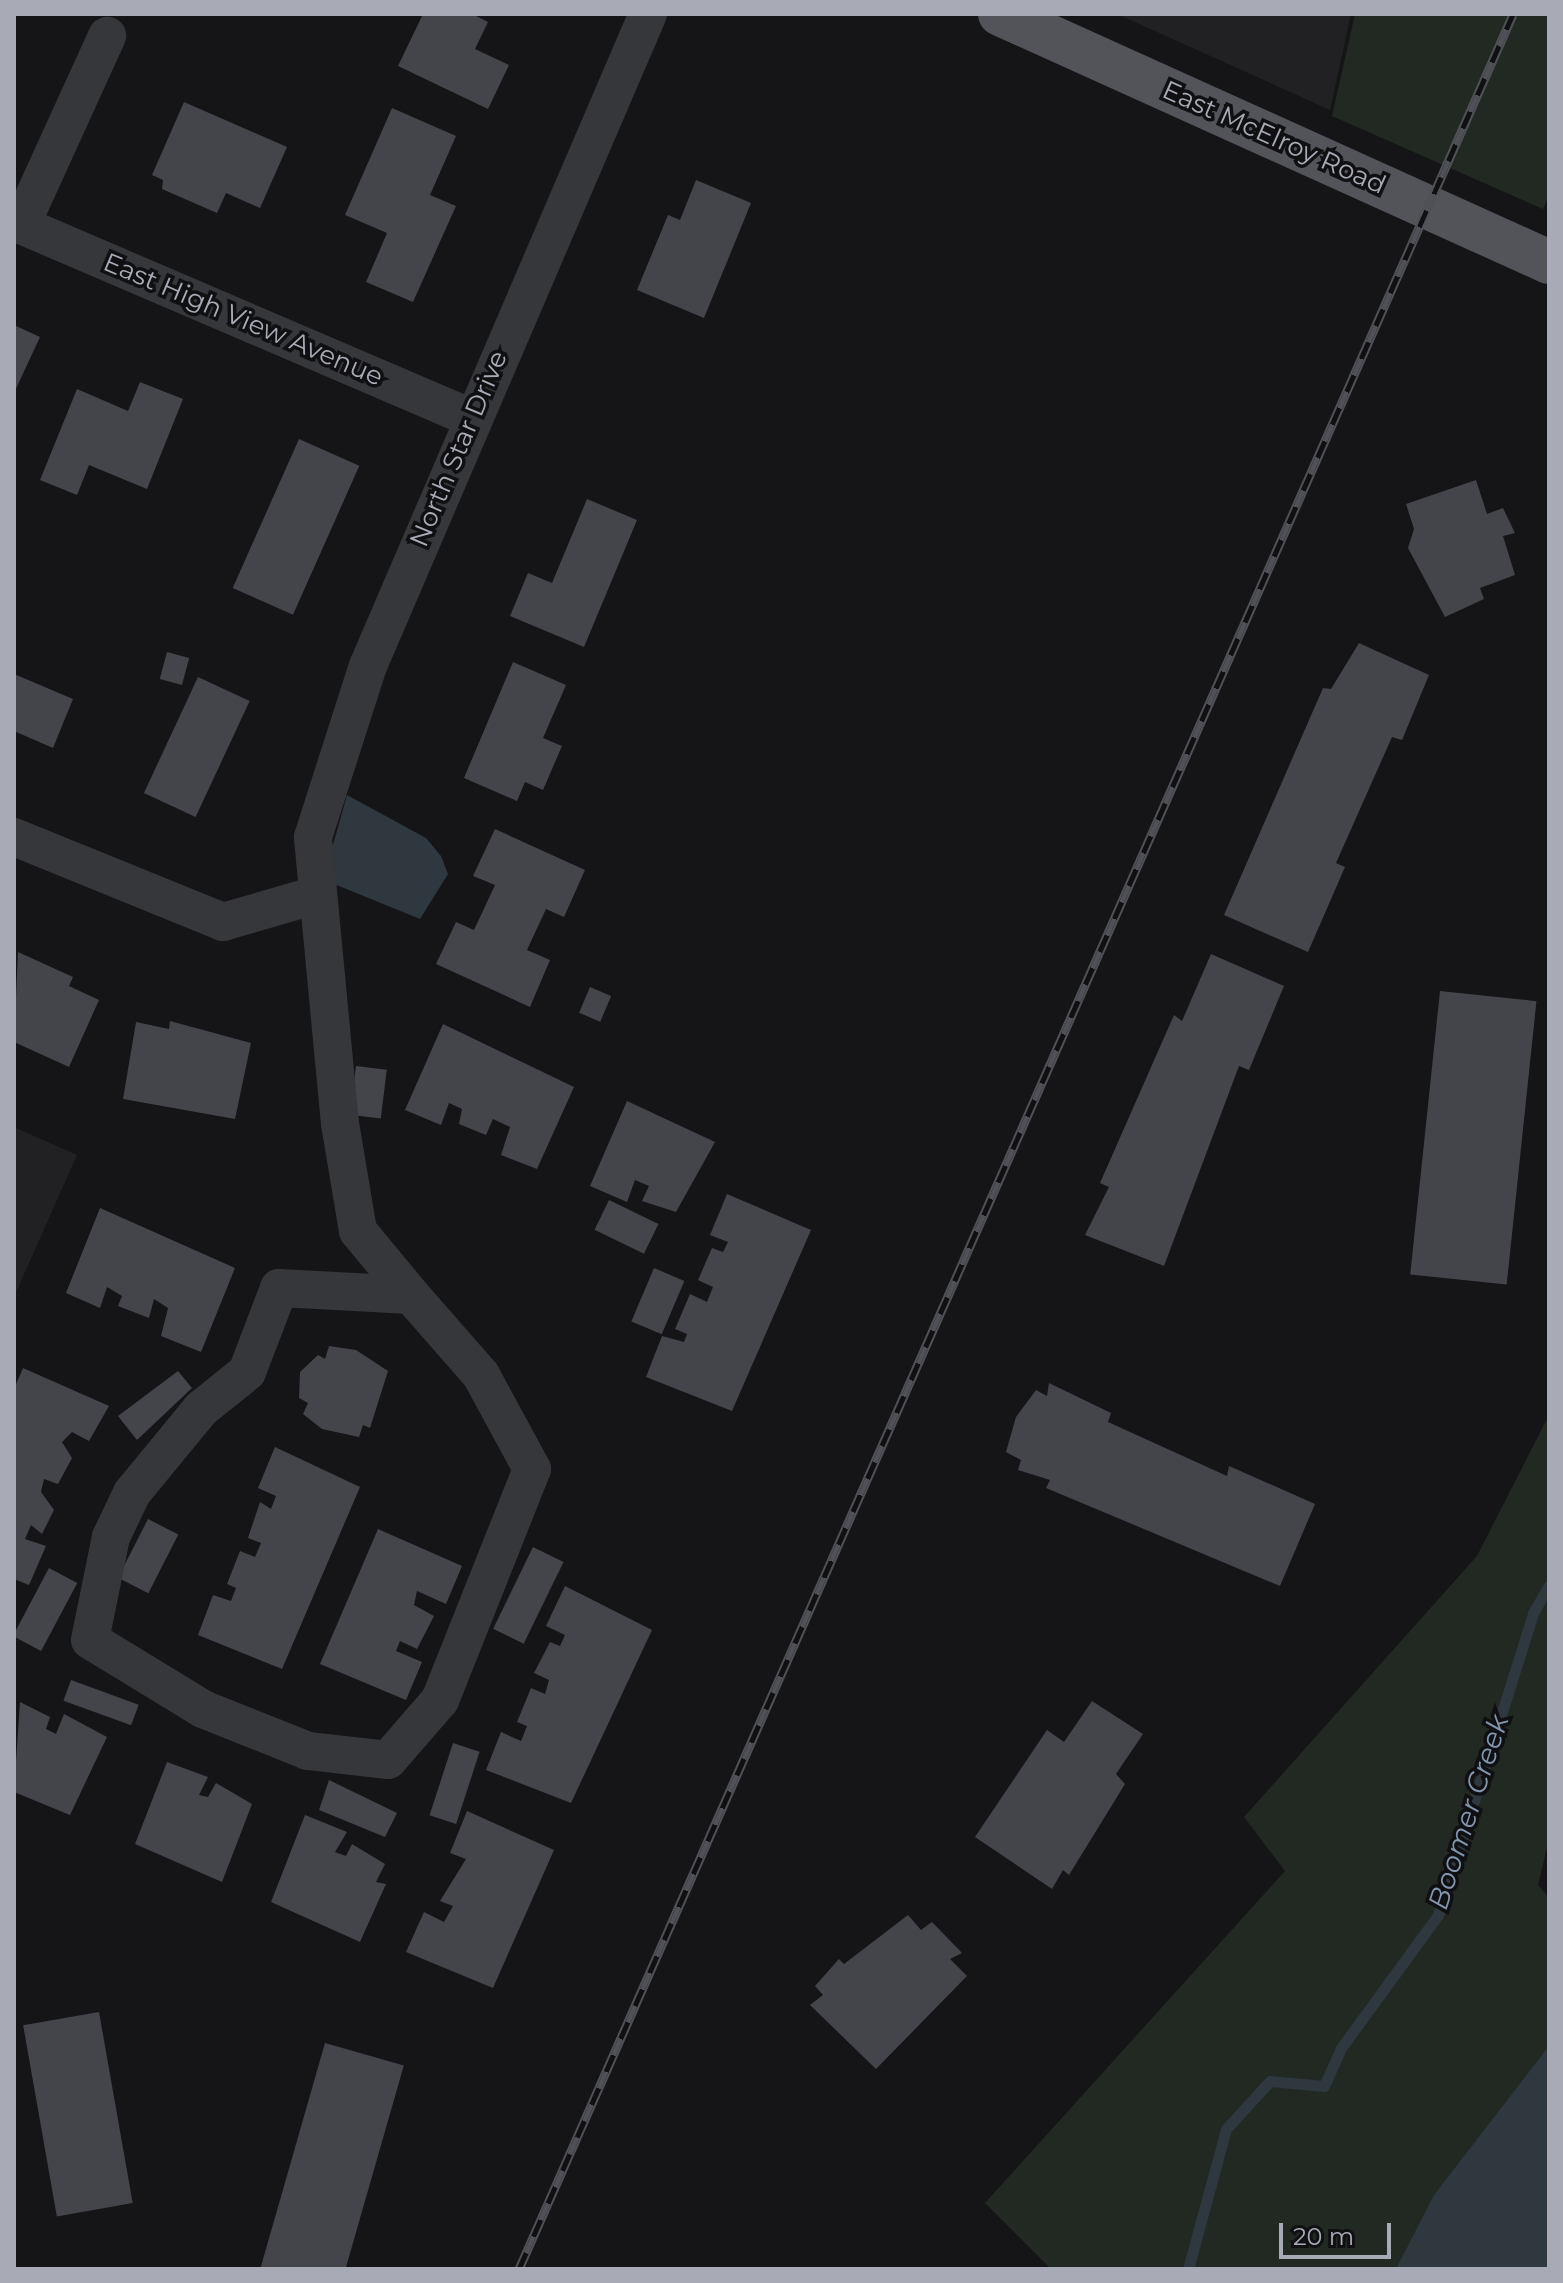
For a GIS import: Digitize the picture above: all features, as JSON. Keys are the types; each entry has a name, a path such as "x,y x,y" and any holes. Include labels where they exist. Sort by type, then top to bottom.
{"main road":[{"name":"East McElroy Road","path":"1000,14 1549,262"}],"street":[{"name":"North Star Drive","path":"411,1295 279,1288 247,1372 201,1409 132,1493 111,1537 90,1640 216,1715 308,1751 388,1760 440,1700 532,1469 481,1375 358,1231 316,895 313,837 368,666 471,418 648,14"},
{"path":"18,223 107,36"},
{"name":"East High View Avenue","path":"18,223 471,418"},
{"path":"14,837 223,922 316,895"}],"shaded area":[{"path":"1117,14 1351,14 1330,110"},
{"path":"1355,14 1549,14 1549,196 1543,209 1332,116"},
{"path":"347,795 426,838 441,856 448,874 420,919 334,884 329,859"},
{"path":"14,1127 77,1155 14,1297"},
{"path":"1549,1415 1549,1840 1538,1885 1549,1898 1549,2269 1051,2269 985,2203 1285,1871 1244,1817 1477,1556"},
{"path":"1549,2046 1549,2269 1396,2269 1434,2195"}],"building":[{"path":"423,14 472,14 488,22 475,49 509,65 488,109 398,66"},
{"path":"184,102 287,147 260,208 226,193 217,213 162,189 163,180 152,175"},
{"path":"392,108 456,136 430,195 456,206 413,302 366,282 387,233 345,215"},
{"path":"696,180 751,203 704,318 637,290 668,215 680,220"},
{"path":"14,325 40,337 14,393"},
{"path":"140,382 183,399 147,489 89,465 77,495 40,480 77,389 128,411"},
{"path":"299,439 359,466 293,615 233,588"},
{"path":"1476,480 1487,514 1503,508 1515,533 1503,536 1515,575 1480,588 1484,599 1445,617 1408,548 1414,529 1406,504"},
{"path":"587,499 637,520 584,647 510,616 528,573 552,583"},
{"path":"1359,643 1429,675 1402,740 1392,737 1336,863 1345,867 1308,952 1224,915 1323,688 1331,689"},
{"path":"167,652 189,658 182,685 160,679"},
{"path":"513,662 566,685 543,738 562,746 543,790 525,782 517,801 464,778"},
{"path":"14,674 73,699 53,748 14,731"},
{"path":"198,677 250,701 196,817 144,793"},
{"path":"495,829 585,870 564,917 546,909 527,950 550,960 530,1007 436,964 456,922 474,930 495,885 473,876"},
{"path":"18,952 73,977 69,986 99,1000 69,1067 14,1042"},
{"path":"1211,954 1284,986 1249,1070 1239,1066 1164,1266 1085,1235 1109,1187 1100,1183 1174,1015 1182,1021"},
{"path":"590,987 611,996 600,1022 579,1013"},
{"path":"1440,991 1536,1001 1507,1285 1410,1274"},
{"path":"170,1021 251,1043 235,1119 123,1099 136,1022 169,1029"},
{"path":"443,1024 574,1087 537,1169 501,1155 510,1127 493,1119 486,1135 459,1124 462,1109 449,1103 441,1125 405,1110"},
{"path":"356,1066 387,1070 381,1118 350,1115"},
{"path":"627,1101 715,1142 676,1212 642,1201 649,1186 635,1180 627,1202 590,1186"},
{"path":"727,1194 811,1230 732,1411 646,1377 662,1336 684,1342 687,1334 675,1329 690,1294 707,1302 713,1287 698,1280 712,1248 723,1252 728,1242 710,1235"},
{"path":"609,1200 658,1224 644,1254 595,1230"},
{"path":"100,1208 235,1268 201,1352 161,1336 168,1308 154,1299 149,1318 118,1306 122,1296 107,1287 100,1308 66,1293"},
{"path":"654,1268 684,1281 662,1334 631,1321"},
{"path":"329,1346 356,1350 388,1371 370,1428 363,1425 359,1437 322,1429 303,1414 308,1403 299,1398 300,1372 318,1355 325,1359"},
{"path":"23,1368 109,1406 89,1441 72,1432 62,1442 72,1458 58,1484 44,1479 41,1492 54,1510 42,1534 31,1525 25,1539 46,1546 29,1585 14,1579 14,1389"},
{"path":"178,1371 192,1388 137,1440 118,1416"},
{"path":"1049,1383 1111,1413 1108,1422 1227,1476 1229,1466 1315,1504 1280,1586 1046,1488 1050,1480 1018,1470 1021,1460 1006,1452 1016,1417 1036,1390 1047,1396"},
{"path":"275,1447 360,1487 282,1669 198,1635 213,1595 231,1601 236,1588 227,1584 240,1551 255,1557 261,1543 248,1538 260,1502 271,1509 276,1496 258,1488"},
{"path":"148,1519 178,1534 148,1593 118,1578"},
{"path":"378,1529 462,1566 446,1604 417,1591 414,1605 434,1616 417,1649 400,1641 396,1651 422,1662 406,1700 320,1664"},
{"path":"533,1547 564,1562 524,1644 493,1629"},
{"path":"49,1568 77,1583 41,1651 14,1634"},
{"path":"565,1586 652,1630 571,1803 486,1770 501,1732 521,1741 527,1726 517,1722 531,1688 545,1694 549,1680 534,1673 550,1642 560,1646 565,1635 546,1626"},
{"path":"71,1680 139,1705 131,1725 63,1701"},
{"path":"1092,1701 1143,1734 1116,1774 1125,1784 1069,1875 1063,1870 1052,1889 975,1837 1047,1730 1064,1742"},
{"path":"20,1702 50,1717 46,1729 56,1734 64,1714 107,1737 70,1815 14,1792"},
{"path":"453,1743 480,1752 456,1824 430,1815"},
{"path":"167,1762 208,1777 199,1795 208,1797 216,1783 252,1804 222,1882 135,1844"},
{"path":"329,1780 397,1813 385,1837 319,1810"},
{"path":"467,1811 554,1850 493,1988 406,1952 424,1912 444,1922 453,1906 440,1901 466,1859 450,1853"},
{"path":"305,1815 347,1832 335,1852 346,1856 352,1844 385,1864 376,1882 386,1884 360,1942 271,1902"},
{"path":"908,1915 921,1930 932,1922 962,1953 950,1959 967,1976 876,2069 810,2005 823,1995 815,1986 839,1959 844,1964"},
{"path":"99,2012 133,2203 57,2216 23,2025"},
{"path":"325,2043 404,2066 346,2269 261,2268"}],"waterway":[{"name":"Boomer Creek","path":"1188,2269 1226,2129 1270,2081 1324,2086 1341,2048 1438,1915 1533,1613 1549,1585"}],"railway":[{"path":"519,2269 1513,14"}]}
